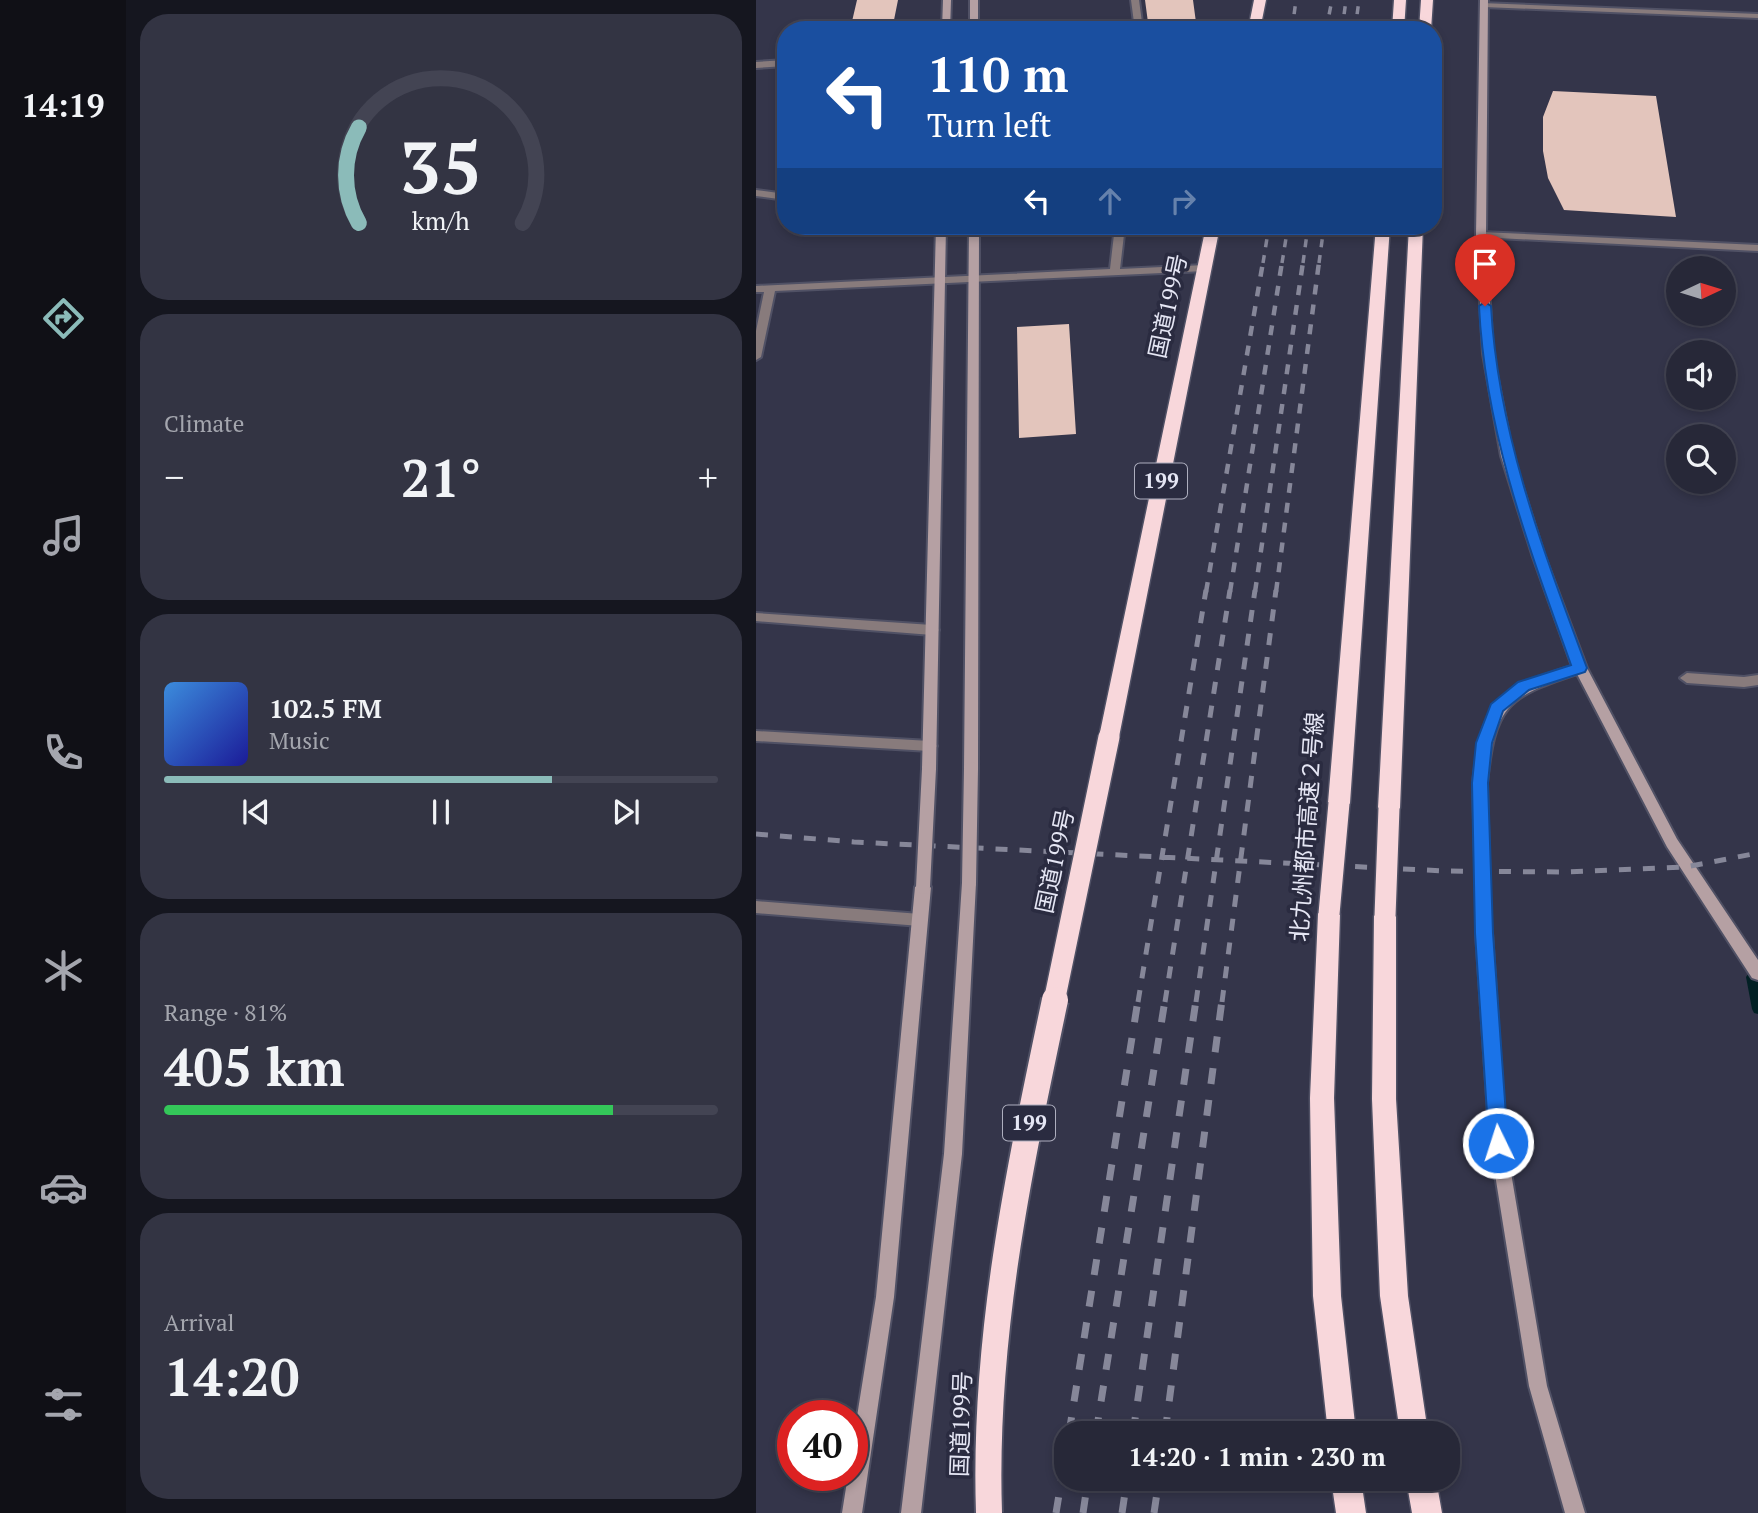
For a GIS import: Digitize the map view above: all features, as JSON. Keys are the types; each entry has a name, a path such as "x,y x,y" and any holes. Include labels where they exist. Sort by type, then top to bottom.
{"highway":[{"path":"1256,21 1260,0"},
{"path":"1399,21 1400,0"},
{"path":"1426,21 1427,0"},
{"name":"国道199号","path":"989,1513 987,1481 993,1320 1020,1164 1211,235"},
{"name":"北九州都市高速２号線","path":"1341,1421 1327,1296 1322,1098 1329,914 1382,235"},
{"path":"1412,1421 1393,1270 1384,1099 1385,916 1416,235"},
{"path":"1347,1491 1350,1513"},
{"path":"1423,1491 1427,1513"}],"street":[{"path":"946,21 947,0"},
{"path":"974,0 974,21"},
{"path":"1135,0 1138,21"},
{"path":"1758,16 1484,2 1481,235 1488,354 1507,456 1538,554 1580,668 1672,843 1758,973"},
{"path":"756,65 777,64"},
{"path":"756,193 777,196"},
{"path":"852,1513 884,1297 923,887 930,746 941,235"},
{"path":"911,1513 953,1154 968,883 974,235"},
{"path":"1115,271 1119,235"},
{"path":"1481,235 1758,248"},
{"path":"756,289 1205,268"},
{"path":"756,357 770,288"},
{"path":"756,617 932,630"},
{"path":"1575,1513 1538,1386 1498,1143 1484,933 1480,783 1484,743 1497,708 1524,686 1580,668"},
{"path":"1687,678 1744,682 1758,680"},
{"path":"756,736 930,746"},
{"path":"756,907 920,920"}],"building":[{"path":"857,0 898,0 894,21 852,21"},
{"path":"1145,0 1193,0 1196,21 1148,21"},
{"path":"1553,91 1656,96 1676,217 1564,210 1548,178 1543,151 1543,117"},
{"path":"1069,324 1076,434 1019,438 1017,327"}],"waterway":[{"path":"1758,970 1752,977 1758,1009"}],"railway":[{"path":"1293,21 1296,0"},
{"path":"1328,21 1332,0"},
{"path":"1343,21 1346,0"},
{"path":"1356,21 1359,0"},
{"path":"1263,263 1268,235"},
{"path":"1282,263 1287,235"},
{"path":"1303,263 1307,235"},
{"path":"1319,263 1323,235"},
{"path":"1206,592 1263,262"},
{"path":"1230,592 1282,262"},
{"path":"1255,592 1303,262"},
{"path":"1276,592 1319,262"},
{"path":"1162,857 1206,590"},
{"path":"1188,858 1230,590"},
{"path":"1216,860 1255,590"},
{"path":"1240,861 1276,590"},
{"path":"756,834 854,842 1162,857"},
{"path":"1240,861 1446,871 1565,872 1686,867 1758,853"},
{"path":"1138,1002 1162,857"},
{"path":"1162,857 1188,858"},
{"path":"1165,1002 1188,858"},
{"path":"1188,858 1216,860"},
{"path":"1196,1002 1216,860"},
{"path":"1216,860 1240,861"},
{"path":"1222,1002 1240,861"},
{"path":"1071,1421 1138,1000"},
{"path":"1098,1421 1165,1000"},
{"path":"1135,1421 1196,1000"},
{"path":"1167,1421 1222,1000"},
{"path":"1056,1513 1060,1491"},
{"path":"1083,1513 1086,1491"},
{"path":"1122,1513 1125,1491"},
{"path":"1154,1513 1157,1491"}],"route":[{"path":"1485,306 1488,354 1507,456 1538,554 1580,668 1524,686 1497,708 1484,743 1480,783 1484,933 1498,1143"}]}
